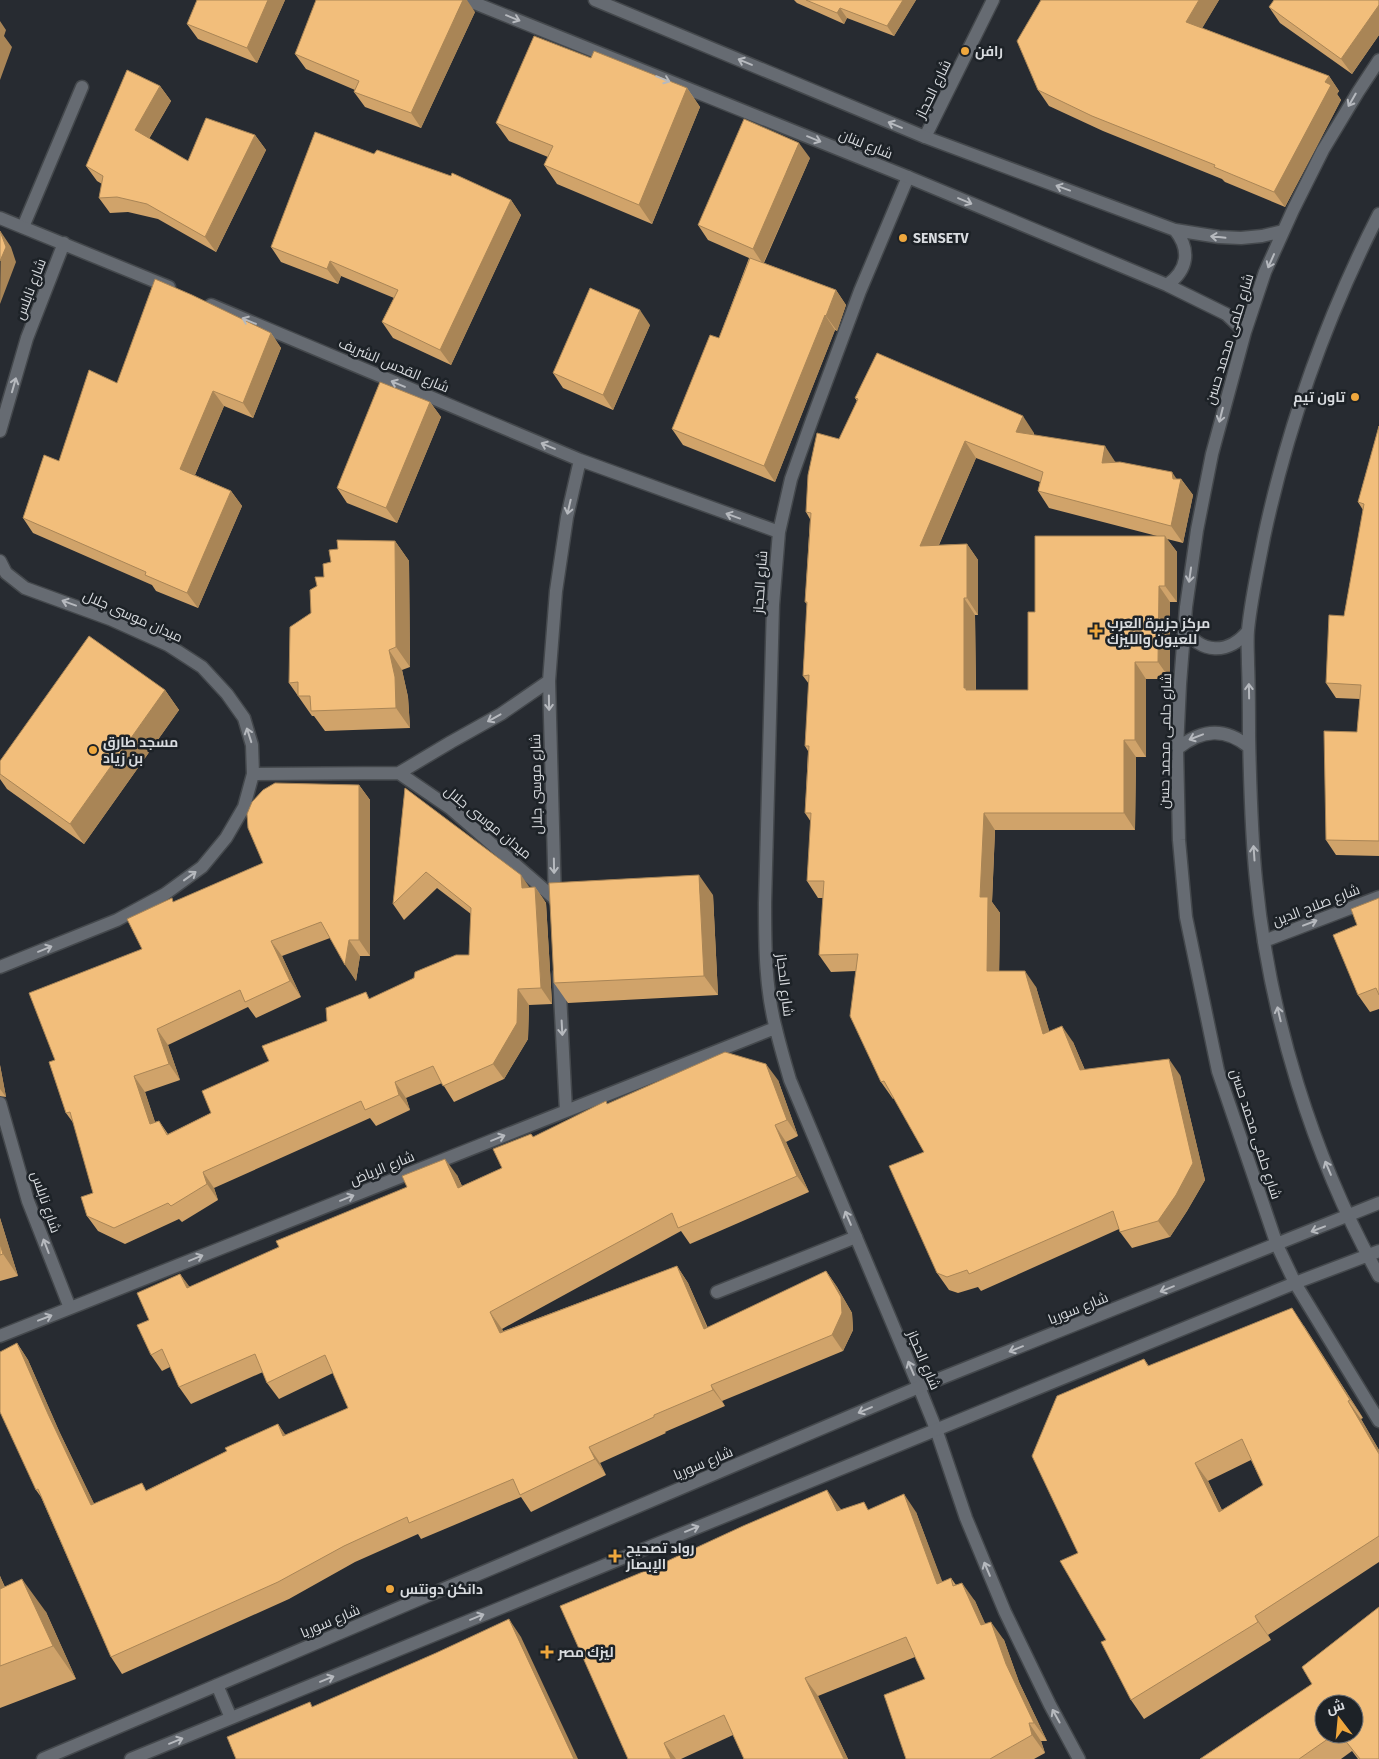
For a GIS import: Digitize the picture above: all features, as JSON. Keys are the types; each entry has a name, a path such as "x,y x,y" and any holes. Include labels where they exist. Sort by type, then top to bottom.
{"street":[{"name":"شارع لبنان","path":"467,0 908,177 1167,285 1226,314 1245,332"},
{"name":"شارع لبنان","path":"595,0 925,137 1175,230 1219,237 1241,238 1284,231"},
{"name":"شارع الحجاز","path":"925,137 993,0"},
{"name":"شارع حلمى محمد حسن","path":"1379,60 1323,150 1265,272 1245,332 1212,454 1197,530 1184,628 1177,749 1179,840 1186,916 1198,982 1218,1071 1277,1245 1295,1283 1379,1421"},
{"path":"23,227 82,87"},
{"name":"شارع الحجاز","path":"908,177 860,291 809,429 791,479 779,532 773,605 765,937 768,987 775,1028 790,1080 936,1429 966,1518 1006,1612 1050,1705 1079,1759"},
{"path":"1379,214 1361,248 1334,309 1310,371 1272,500 1248,632 1251,815 1256,882 1264,940 1279,1014 1296,1080 1316,1140 1349,1217 1373,1253 1379,1276"},
{"path":"0,218 184,294"},
{"path":"1167,285 1179,275 1185,260 1185,249 1182,239 1175,230"},
{"name":"شارع نابلس","path":"0,431 27,338 64,243"},
{"name":"شارع القدس الشريف","path":"202,301 580,460 779,532"},
{"name":"شارع موسى جلال","path":"556,917 549,681 556,591 566,517 580,460"},
{"name":"ميدان موسى جلال","path":"0,561 6,572 25,588 110,618 168,645 202,667 227,694 244,718 252,745 253,774 244,807 226,838 202,868 165,894 117,920 0,967"},
{"path":"1184,628 1190,637 1199,644 1210,648 1220,648 1236,642 1248,632"},
{"path":"253,774 399,773 501,714 549,681"},
{"path":"1177,749 1194,738 1213,733 1227,734 1239,739 1250,747"},
{"name":"ميدان موسى جلال","path":"399,773 450,808 554,898"},
{"name":"شارع صلاح الدين","path":"1264,940 1379,898"},
{"path":"558,966 566,1110"},
{"name":"شارع الرياض","path":"0,1336 775,1028"},
{"name":"شارع نابلس","path":"0,1103 28,1201 70,1308"},
{"name":"شارع سوريا","path":"43,1759 919,1387 1349,1217 1379,1203"},
{"path":"717,1292 856,1237"},
{"path":"131,1759 936,1429 1373,1253"},
{"path":"217,1685 231,1718"}],"building":[{"path":"197,0 268,0 247,48 187,24"},
{"path":"316,0 463,0 411,113 354,92 359,81 295,54"},
{"path":"806,0 903,0 887,26 840,8 837,13"},
{"path":"1041,0 1199,0 1186,22 1329,76 1325,82 1331,85 1274,192 1214,167 1215,165 1092,116 1038,90 1017,41"},
{"path":"1274,0 1379,0 1379,5 1341,59 1269,7"},
{"path":"534,36 591,58 594,51 687,88 639,205 544,165 553,146 496,123"},
{"path":"127,70 160,86 135,130 188,161 206,118 255,135 205,237 147,204 117,197 99,198 103,176 86,166"},
{"path":"744,119 799,143 753,249 698,225"},
{"path":"315,132 374,154 377,150 451,176 452,173 511,200 440,350 382,322 398,290 330,261 327,269 271,247"},
{"path":"0,231 6,247 0,261"},
{"path":"750,258 836,290 764,466 672,429 710,335 719,338"},
{"path":"155,279 271,333 243,403 213,391 180,469 231,491 187,593 145,575 146,572 23,518 44,455 59,461 89,370 117,383"},
{"path":"590,288 640,310 603,395 553,373"},
{"path":"877,353 1023,416 1016,432 1105,446 1102,463 1120,462 1172,472 1173,479 1181,479 1171,526 1038,491 1043,472 965,441 920,546 967,544 967,598 964,598 964,688 966,690 1028,690 1028,612 1035,612 1035,536 1165,536 1165,586 1159,586 1158,662 1135,662 1135,740 1124,740 1124,813 984,813 980,897 988,897 987,971 1025,971 1043,1034 1062,1026 1080,1070 1169,1059 1193,1163 1176,1195 1158,1221 1120,1232 1113,1211 969,1274 967,1270 947,1277 937,1273 889,1166 924,1152 884,1081 881,1082 850,1016 858,954 819,955 824,881 807,881 811,813 805,813 809,746 805,746 809,675 803,676 807,602 805,602 811,513 806,512 808,475 817,433 839,439 858,399 855,398"},
{"path":"380,382 430,402 386,508 337,488"},
{"path":"1379,426 1379,841 1326,840 1324,731 1357,732 1361,685 1326,683 1329,615 1344,616 1364,504 1358,502"},
{"path":"337,540 395,541 396,647 389,650 395,677 396,708 311,711 310,696 298,696 298,682 289,683 290,627 311,613 310,590 317,586 315,577 324,577 323,564 331,562 329,550 338,549"},
{"name":"مسجد طارق بن زياد","path":"89,636 165,690 70,824 0,774 0,761"},
{"path":"275,783 359,785 359,940 349,940 345,965 321,922 271,941 290,981 245,1002 240,990 157,1029 169,1064 134,1076 150,1124 159,1121 167,1135 211,1113 202,1091 269,1061 262,1046 327,1021 326,1008 366,992 369,999 414,978 415,972 456,955 469,955 471,908 426,872 393,904 405,788 521,875 522,888 535,887 541,988 518,989 517,1023 493,1064 443,1086 433,1066 395,1082 399,1095 365,1110 361,1101 203,1172 207,1184 171,1206 168,1203 114,1228 87,1216 81,1197 93,1193 70,1112 66,1113 49,1062 55,1060 29,993 142,949 127,919 172,898 173,902 263,863 248,828 247,814 252,802 263,790"},
{"path":"699,875 704,976 554,983 549,883"},
{"path":"1379,898 1379,995 1376,988 1358,995 1333,935 1357,925 1351,909"},
{"path":"725,1052 766,1064 787,1120 775,1125 797,1176 678,1228 672,1213 490,1312 500,1333 677,1266 704,1329 826,1271 841,1297 842,1313 832,1335 711,1385 713,1390 654,1415 654,1417 589,1447 595,1459 520,1495 513,1479 409,1523 407,1517 344,1546 278,1582 111,1657 38,1489 36,1490 0,1412 0,1352 17,1343 91,1505 142,1483 146,1491 227,1451 225,1448 278,1424 283,1436 348,1408 325,1355 267,1383 255,1354 179,1387 162,1349 151,1355 137,1325 149,1320 137,1293 180,1274 187,1288 279,1247 276,1241 407,1187 402,1176 445,1159 458,1188 502,1168 493,1149 531,1134 533,1137 606,1101 607,1104"},
{"path":"0,1244 3,1254 0,1255"},
{"path":"1292,1308 1350,1400 1348,1401 1379,1454 1379,1536 1255,1616 1258,1622 1131,1700 1101,1642 1106,1640 1060,1561 1078,1553 1032,1456 1057,1396 1144,1359 1148,1366","holes":["1242,1439 1263,1485 1219,1512 1195,1463"]},
{"path":"827,1490 837,1511 864,1502 868,1510 904,1494 937,1584 951,1578 953,1586 962,1583 981,1625 991,1622 1006,1664 1034,1723 1029,1723 1032,1735 990,1759 906,1759 884,1695 925,1679 906,1637 805,1678 844,1759 744,1759 724,1715 664,1743 671,1759 628,1759 560,1606 650,1569"},
{"path":"22,1579 53,1646 0,1666 0,1589"},
{"path":"1379,1607 1379,1759 1360,1759 1348,1744 1364,1744 1364,1694 1314,1694 1314,1744 1321,1744 1299,1759 1200,1759 1312,1684 1302,1667"},
{"path":"509,1619 574,1759 236,1759 227,1737 310,1702 312,1707"}],"place":[{"name":"رافن","path":"965,51"},
{"name":"SENSETV","path":"903,238"},
{"name":"تاون تيم","path":"1355,397"},
{"name":"مركز جزيرة العرب للعيون والليزك","path":"1096,631"},
{"name":"مسجد طارق بن زياد","path":"93,750"},
{"name":"رواد تصحيح الإبصار","path":"615,1556"},
{"name":"دانكن دونتس","path":"390,1589"},
{"name":"ليزك مصر","path":"547,1652"}]}
